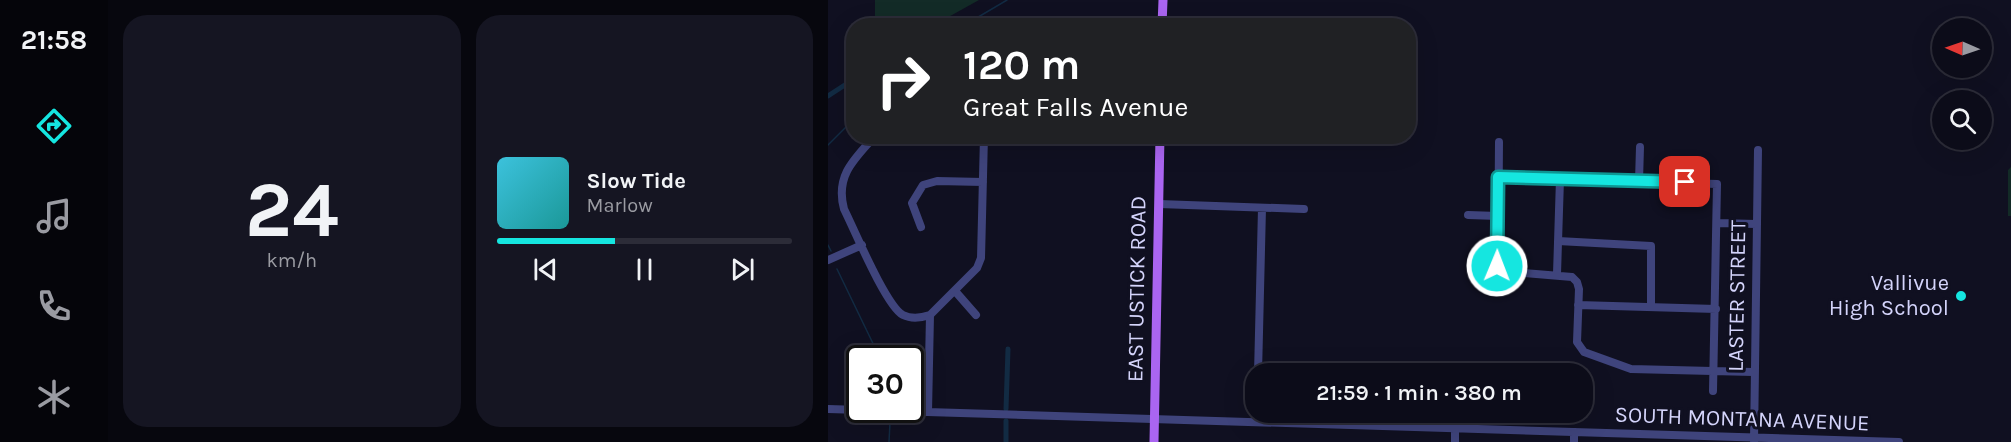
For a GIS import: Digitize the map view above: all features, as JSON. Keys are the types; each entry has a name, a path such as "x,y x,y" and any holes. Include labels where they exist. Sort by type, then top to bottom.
{"main road":[{"path":"1162,18 1163,0"},
{"name":"EAST USTICK ROAD","path":"1154,442 1160,144"}],"street":[{"path":"1499,142 1498,271 1572,277 1577,282 1580,348 1584,352 1631,369 1753,372"},
{"path":"868,144 848,167 842,182 844,209 892,304 899,312 912,317 930,315 980,263 984,144"},
{"path":"1639,181 1640,147"},
{"name":"LASTER STREET","path":"1754,440 1753,372 1758,150"},
{"path":"1498,177 1717,184 1713,392"},
{"path":"1557,274 1560,179"},
{"path":"921,227 912,202 923,185 937,181 983,182"},
{"path":"1159,204 1304,209"},
{"path":"1258,363 1263,208"},
{"path":"1468,215 1498,216"},
{"path":"1718,223 1756,224"},
{"path":"1558,241 1651,246 1651,307"},
{"path":"828,260 862,245"},
{"path":"955,291 976,315"},
{"path":"1578,305 1716,309"},
{"path":"928,412 930,315"},
{"name":"SOUTH MONTANA AVENUE","path":"828,409 1245,422"},
{"name":"SOUTH MONTANA AVENUE","path":"1289,423 1754,440 1899,442"},
{"path":"1455,428 1455,442"},
{"path":"1574,432 1574,442"}],"green space":[{"path":"875,0 979,0 947,18 875,18"},
{"path":"2011,167 2011,216 2008,216 2008,170"}],"waterway":[{"path":"977,18 1007,0"},
{"path":"828,96 846,84"},
{"path":"828,145 846,127"},
{"path":"828,245 831,251"},
{"path":"837,269 874,345"},
{"path":"1006,409 1008,349"},
{"path":"1006,421 1006,442"},
{"path":"889,442 890,423"}],"place":[{"name":"Vallivue High School","path":"1961,296"}],"route":[{"path":"1497,266 1498,177 1685,182"}]}
